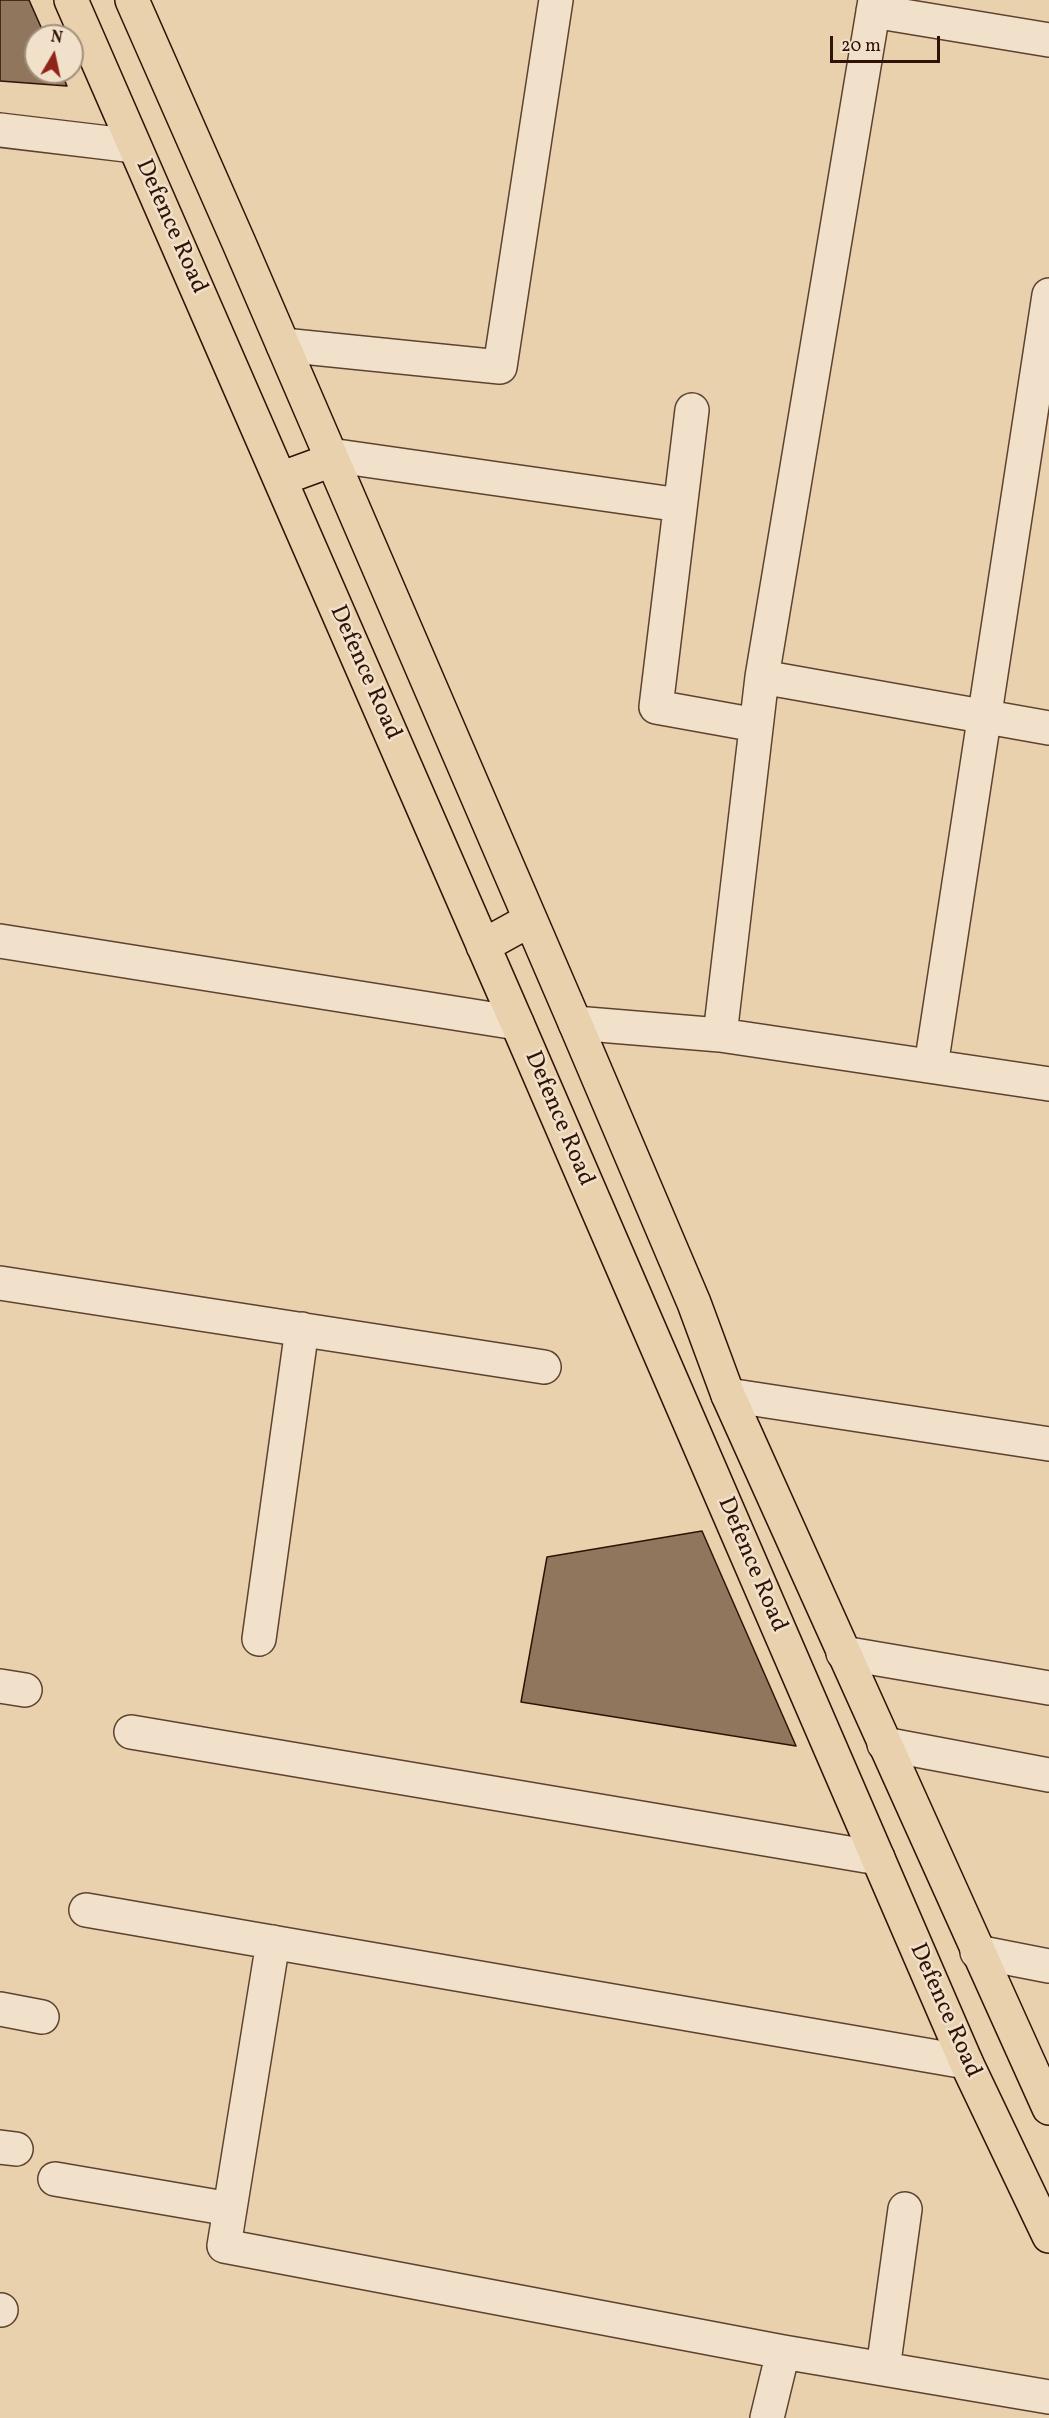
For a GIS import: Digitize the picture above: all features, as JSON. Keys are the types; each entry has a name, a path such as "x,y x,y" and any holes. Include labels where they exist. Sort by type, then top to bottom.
{"main road":[{"name":"Defence Road","path":"71,0 517,1023 966,2062 1049,2235"},
{"name":"Defence Road","path":"132,0 575,1023 694,1303 728,1395 1049,2108"},
{"path":"280,479 331,458"},
{"path":"483,946 530,920"},
{"path":"550,1101 598,1078"},
{"path":"820,1724 866,1703"}],"street":[{"path":"283,345 500,367 556,0"},
{"path":"720,1035 762,677 874,5 1049,40"},
{"path":"0,130 134,146"},
{"path":"931,1066 1049,296"},
{"path":"692,410 656,707 756,726"},
{"path":"331,458 680,505"},
{"path":"762,677 1049,728"},
{"path":"0,942 517,1023"},
{"path":"575,1023 720,1035 1049,1084"},
{"path":"0,1283 544,1367"},
{"path":"259,1639 302,1329"},
{"path":"728,1395 1049,1444"},
{"path":"843,1653 1049,1688"},
{"path":"131,1732 878,1858"},
{"path":"884,1744 1049,1775"},
{"path":"86,1910 966,2062"},
{"path":"273,1942 224,2246 783,2352 1049,2397"},
{"path":"977,1952 1049,1966"},
{"path":"0,2009 42,2017"},
{"path":"55,2179 230,2209"},
{"path":"883,2369 906,2209"},
{"path":"767,2418 783,2352"}],"building":[{"path":"0,0 29,0 40,24 24,24 24,83 0,81"},
{"path":"40,84 66,84 67,86"},
{"path":"702,1531 796,1746 521,1702 547,1557"}]}
